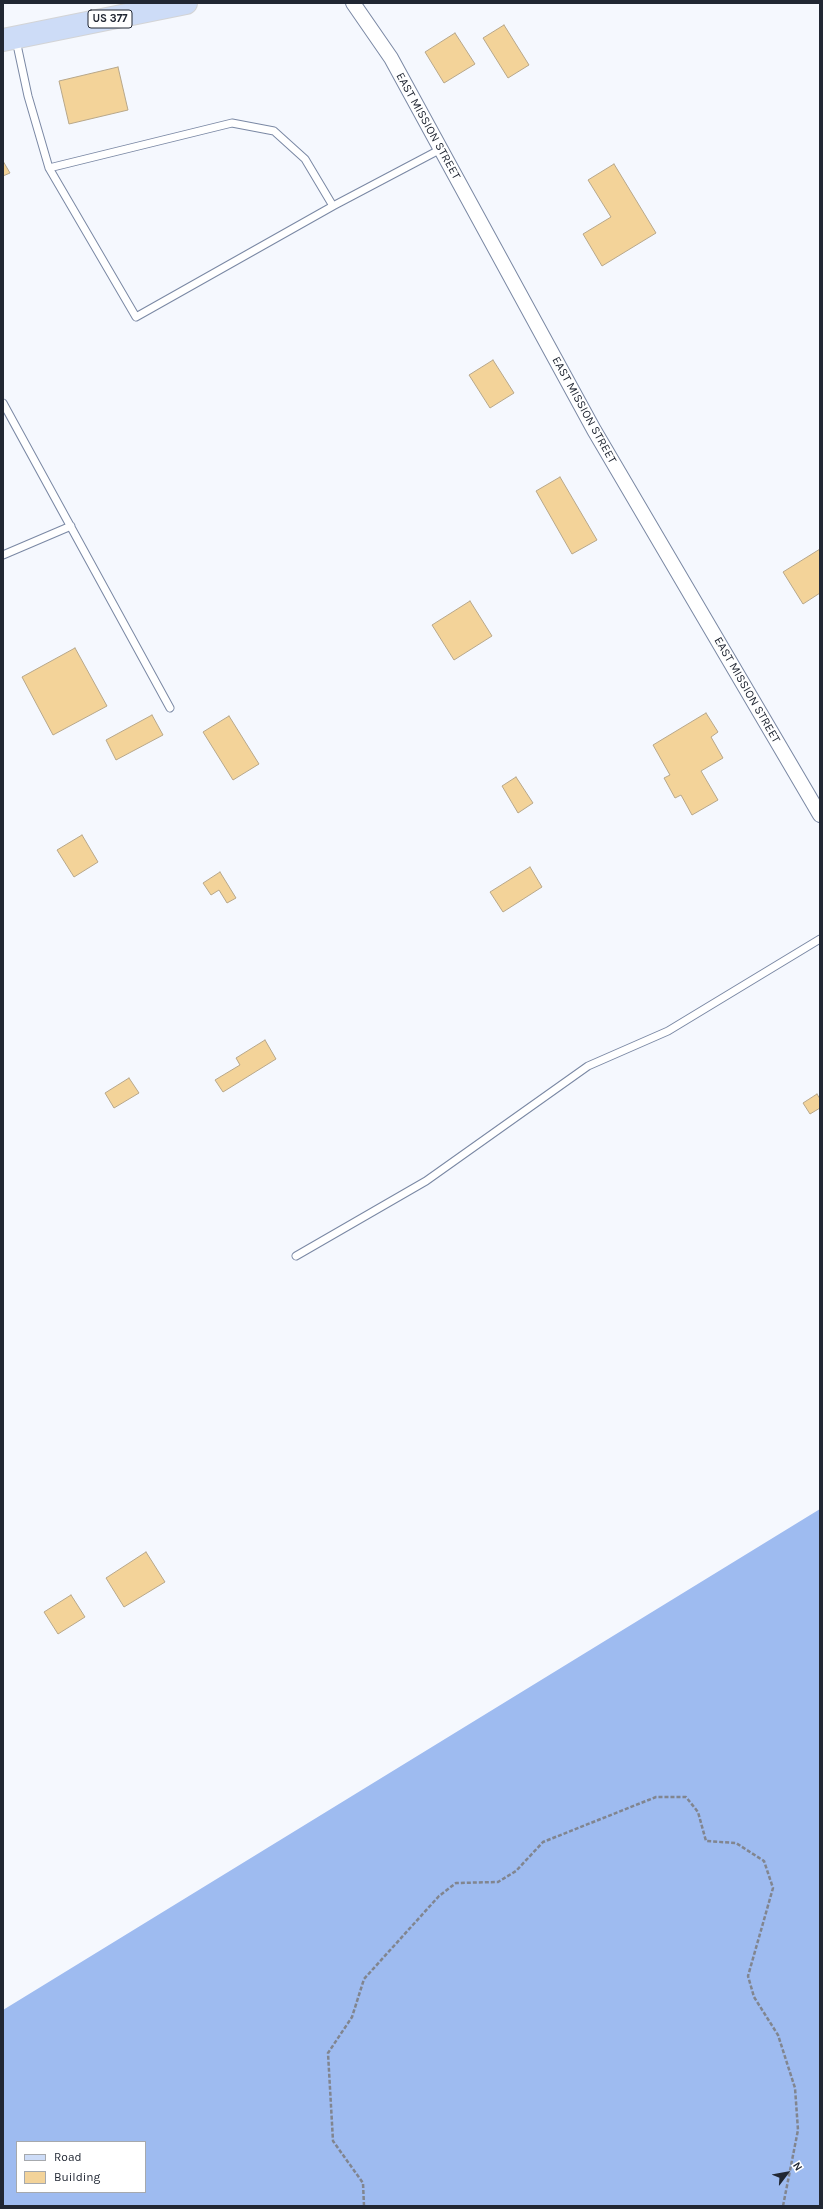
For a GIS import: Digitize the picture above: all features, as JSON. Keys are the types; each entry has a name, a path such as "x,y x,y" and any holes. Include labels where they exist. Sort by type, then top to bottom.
{"main road":[{"name":"US 377","path":"9,39 186,3"}],"street":[{"name":"EAST MISSION STREET","path":"353,3 392,58 594,430 820,815"}],"lane":[{"path":"9,39 28,96 49,168 136,317 333,206 441,149"},
{"path":"49,168 232,123 274,131 304,159 333,206"},
{"path":"3,403 170,708"},
{"path":"3,555 70,526"},
{"path":"296,1256 426,1181 588,1066 668,1031 820,939"}],"path":[{"path":"364,2206 363,2183 333,2141 328,2054 352,2017 364,1979 439,1896 456,1883 498,1882 516,1871 543,1842 656,1797 686,1797 698,1812 706,1841 736,1843 764,1861 773,1888 748,1976 754,1997 778,2035 795,2088 798,2130 783,2206"}],"shaded area":[{"path":"820,1509 820,2206 3,2206 3,2010"}],"building":[{"path":"504,25 529,65 508,78 483,38"},
{"path":"455,33 475,64 444,83 425,52"},
{"path":"118,67 128,110 69,124 59,81"},
{"path":"3,161 10,173 3,176"},
{"path":"614,164 656,233 602,266 583,234 611,217 588,180"},
{"path":"493,360 514,393 490,408 469,375"},
{"path":"560,477 597,540 572,554 536,491"},
{"path":"820,549 820,593 803,604 783,572"},
{"path":"470,601 492,636 454,660 432,625"},
{"path":"75,648 107,706 53,735 22,677"},
{"path":"706,713 718,732 711,737 723,758 701,771 718,800 692,815 681,795 675,798 664,778 670,775 653,745"},
{"path":"152,715 163,735 116,760 106,740"},
{"path":"229,716 259,764 233,780 203,732"},
{"path":"516,777 533,803 518,813 502,786"},
{"path":"82,835 98,862 74,877 57,850"},
{"path":"530,867 542,887 503,912 490,892"},
{"path":"220,872 236,898 227,903 219,890 211,895 203,883"},
{"path":"265,1040 276,1059 223,1092 215,1080 240,1065 236,1058"},
{"path":"129,1078 139,1093 114,1108 105,1093"},
{"path":"817,1094 820,1099 820,1108 810,1114 803,1103"},
{"path":"146,1552 165,1582 124,1607 106,1578"},
{"path":"71,1595 85,1617 58,1634 44,1612"}]}
